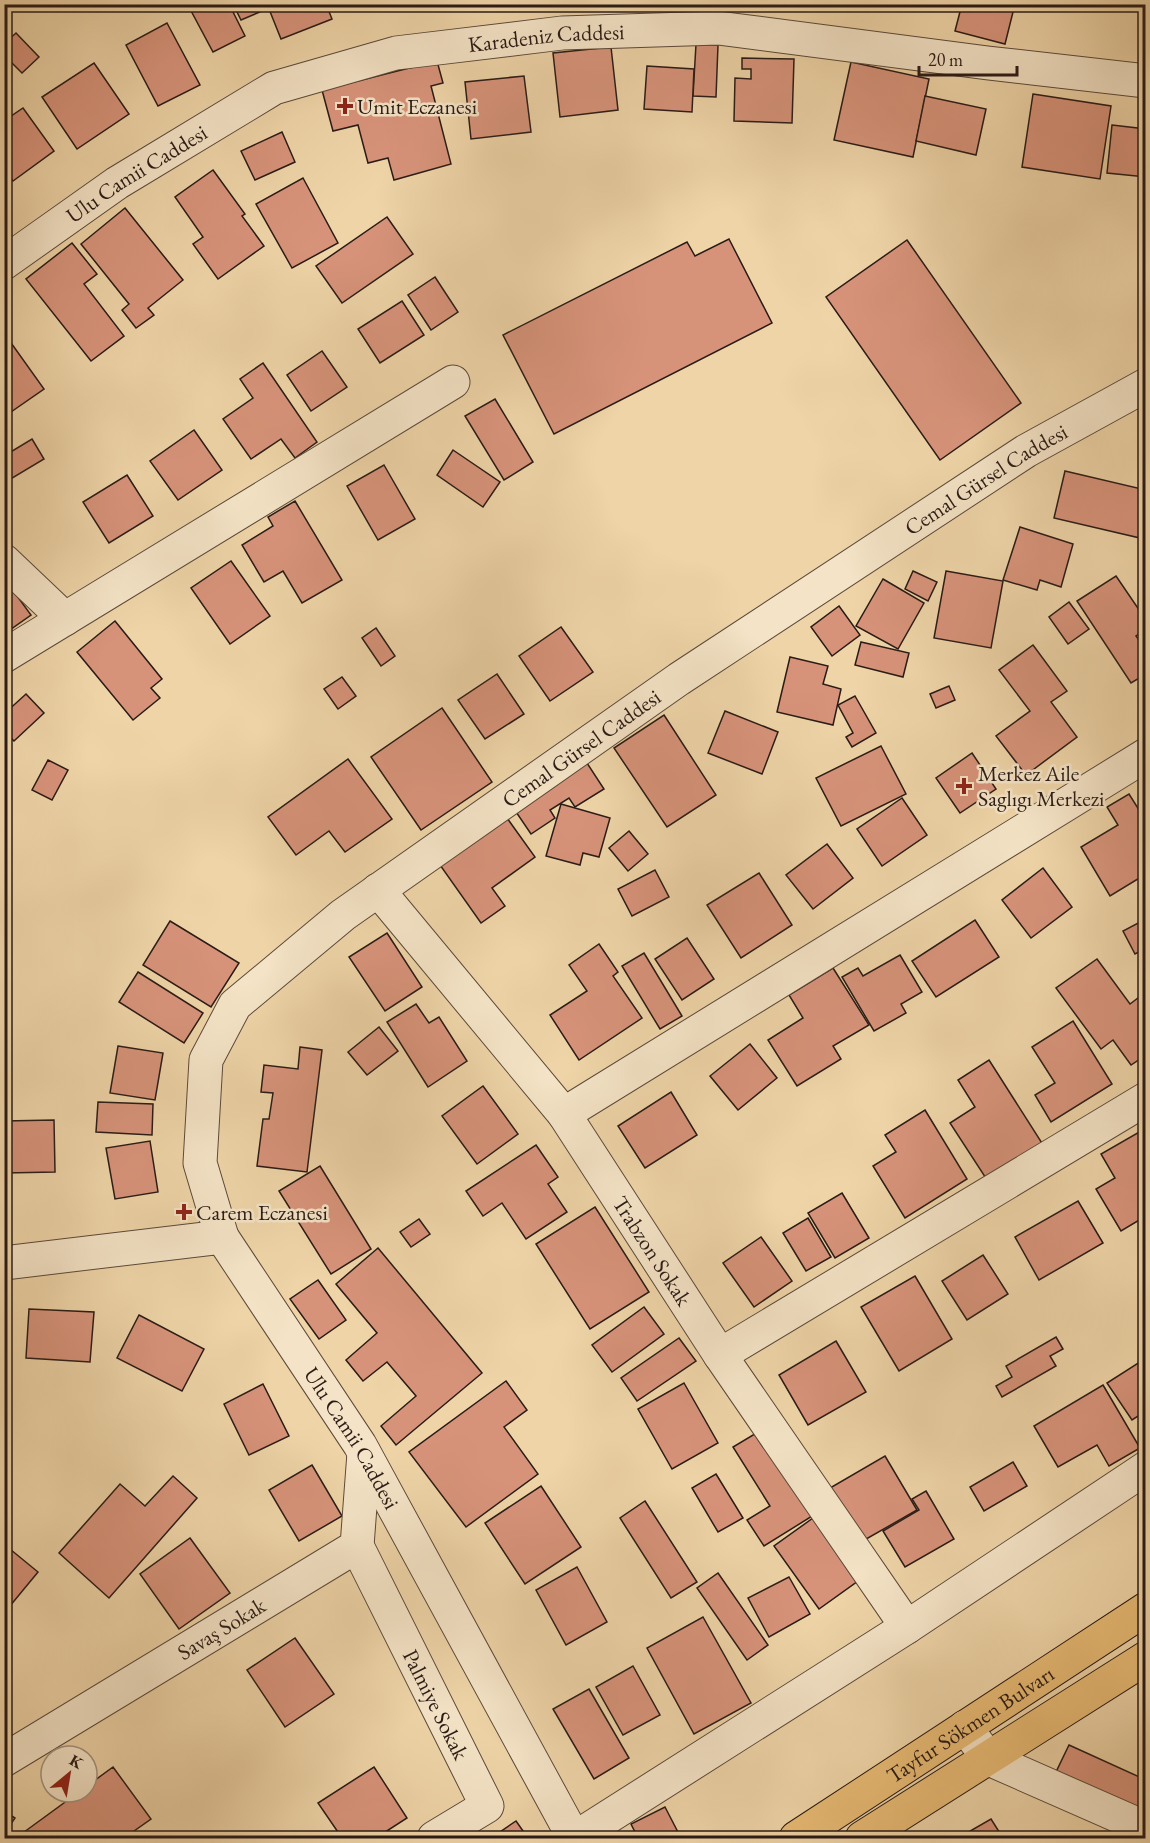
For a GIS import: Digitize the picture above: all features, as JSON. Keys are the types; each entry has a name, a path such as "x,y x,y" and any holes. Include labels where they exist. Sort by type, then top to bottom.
{"main road":[{"name":"Tayfur Sökmen Bulvarı","path":"796,1839 1146,1609"},
{"name":"Tayfur Sökmen Bulvarı","path":"862,1839 1146,1658"}],"street":[{"name":"Karadeniz Caddesi","path":"274,88 396,53 562,33 718,28 1146,81"},
{"name":"Ulu Camii Caddesi","path":"4,263 117,183 274,88"},
{"path":"4,656 453,382"},
{"name":"Cemal Gürsel Caddesi","path":"222,1237 200,1163 207,1060 235,1005 343,915 709,660 1026,451 1146,385"},
{"path":"4,561 65,619"},
{"path":"564,1114 1146,755"},
{"name":"Trabzon Sokak","path":"378,890 564,1114 720,1355 907,1627"},
{"path":"720,1355 1146,1099"},
{"name":"Ulu Camii Caddesi","path":"222,1237 364,1453 574,1839"},
{"path":"4,1263 222,1237"},
{"path":"357,1546 364,1453"},
{"path":"574,1839 907,1627 1146,1468"},
{"name":"Savaş Sokak","path":"4,1760 357,1546"},
{"name":"Palmiye Sokak","path":"357,1546 487,1806 434,1839"},
{"path":"964,1727 989,1759 1146,1828"}],"building":[{"path":"194,4 229,4 245,36 213,52 189,7"},
{"path":"233,4 259,4 262,11 241,20"},
{"path":"267,4 326,4 332,19 281,39"},
{"path":"962,4 1015,4 1005,44 955,31"},
{"path":"167,23 200,85 158,106 126,45"},
{"path":"16,33 39,57 22,73 4,55 4,44"},
{"path":"696,44 718,45 716,97 693,96"},
{"path":"611,47 618,110 560,117 553,53"},
{"path":"742,58 794,59 792,123 734,121 735,78 751,79 751,69 742,69"},
{"path":"437,61 443,83 431,86 451,164 394,180 388,158 368,163 358,125 333,131 322,90"},
{"path":"851,62 929,79 913,157 834,140"},
{"path":"94,63 129,114 77,149 42,97"},
{"path":"647,66 694,69 692,112 644,109"},
{"path":"524,76 531,132 471,139 465,82"},
{"path":"1033,94 1111,106 1100,179 1022,167"},
{"path":"925,96 986,109 976,155 916,141"},
{"path":"23,108 54,151 13,181 4,169 4,121"},
{"path":"1112,125 1146,129 1146,177 1107,173"},
{"path":"282,132 295,162 255,180 241,151"},
{"path":"213,170 245,214 242,216 264,246 218,279 193,244 203,237 175,197"},
{"path":"303,178 338,243 292,268 256,204"},
{"path":"125,208 183,280 148,308 154,315 136,328 122,310 129,304 81,244"},
{"path":"387,217 413,254 342,303 316,266"},
{"path":"729,239 772,323 554,434 503,335 687,242 695,256"},
{"path":"907,240 1021,403 940,460 826,297"},
{"path":"72,243 97,274 84,284 124,336 91,361 26,279"},
{"path":"435,277 458,312 431,330 408,295"},
{"path":"402,301 424,335 380,363 358,329"},
{"path":"4,333 44,389 8,414 4,409"},
{"path":"322,351 347,387 311,411 287,375"},
{"path":"263,363 317,442 295,458 281,439 251,459 223,419 253,398 240,379"},
{"path":"495,399 533,462 504,480 465,416"},
{"path":"194,430 222,470 178,500 150,461"},
{"path":"32,439 44,459 4,483 4,456"},
{"path":"453,450 500,482 483,507 437,475"},
{"path":"384,465 415,519 378,540 347,486"},
{"path":"1065,471 1146,490 1146,511 1140,538 1054,518"},
{"path":"127,475 153,516 109,543 83,502"},
{"path":"295,501 342,580 302,603 283,571 264,582 242,545 273,526 268,517"},
{"path":"1020,527 1073,544 1061,587 1040,580 1037,590 1003,580"},
{"path":"231,561 270,616 230,644 191,588"},
{"path":"913,571 937,582 928,601 905,589"},
{"path":"946,571 1003,581 991,648 934,638"},
{"path":"1116,576 1146,620 1146,629 1136,636 1146,650 1146,674 1131,683 1077,601"},
{"path":"4,578 31,615 4,634"},
{"path":"883,579 924,603 898,649 856,626"},
{"path":"1069,602 1089,629 1068,644 1049,617"},
{"path":"839,606 860,635 832,656 811,627"},
{"path":"115,621 162,679 151,688 160,698 133,720 77,652"},
{"path":"561,627 593,672 550,701 519,656"},
{"path":"376,628 395,656 381,666 362,638"},
{"path":"861,642 909,653 903,677 855,665"},
{"path":"1033,645 1067,691 1051,702 1077,737 1026,775 996,736 1030,711 999,670"},
{"path":"790,657 828,666 823,684 841,689 833,725 777,712"},
{"path":"497,674 524,714 485,739 458,700"},
{"path":"342,677 356,696 338,709 324,689"},
{"path":"949,686 955,700 936,708 930,694"},
{"path":"26,694 44,713 14,741 4,731 4,714"},
{"path":"855,696 876,733 852,747 846,737 853,733 838,705"},
{"path":"442,708 492,782 421,830 371,757"},
{"path":"725,711 778,732 762,774 708,753"},
{"path":"664,715 716,795 667,827 614,748"},
{"path":"881,746 906,794 841,826 816,778"},
{"path":"972,753 996,789 960,813 936,778"},
{"path":"348,759 392,819 345,852 329,831 296,855 268,817"},
{"path":"48,760 68,770 52,800 32,790"},
{"path":"585,760 604,789 575,807 569,798 550,810 555,818 531,834 512,806"},
{"path":"1129,794 1146,821 1146,874 1110,896 1081,847 1118,825 1107,807"},
{"path":"902,798 927,835 882,866 857,829"},
{"path":"561,804 610,818 599,857 583,853 580,865 546,856"},
{"path":"507,818 535,857 492,888 505,906 481,923 440,865"},
{"path":"629,831 648,854 628,871 609,848"},
{"path":"827,844 853,878 813,909 786,875"},
{"path":"1043,868 1072,907 1031,938 1002,900"},
{"path":"655,870 669,897 632,916 618,889"},
{"path":"759,873 792,925 741,958 707,905"},
{"path":"975,920 999,957 936,997 912,961"},
{"path":"170,921 239,963 211,1007 143,965"},
{"path":"1142,921 1146,928 1146,948 1135,954 1123,931"},
{"path":"387,933 422,987 385,1011 349,957"},
{"path":"687,938 714,979 682,1000 655,959"},
{"path":"599,944 618,972 613,976 642,1018 579,1060 550,1015 587,991 569,965"},
{"path":"644,953 682,1016 660,1029 622,966"},
{"path":"900,955 922,992 901,1004 906,1013 874,1031 842,977 858,968 863,976"},
{"path":"1097,959 1130,1004 1142,995 1146,999 1146,1055 1131,1065 1113,1040 1101,1049 1056,988"},
{"path":"833,968 869,1025 833,1046 841,1059 797,1086 768,1040 803,1018 789,995"},
{"path":"138,972 203,1013 184,1043 119,1002"},
{"path":"416,1004 429,1023 439,1017 467,1061 428,1087 387,1022"},
{"path":"1073,1021 1112,1084 1051,1122 1035,1095 1055,1083 1032,1047"},
{"path":"379,1027 398,1051 367,1075 348,1052"},
{"path":"750,1044 777,1078 738,1110 710,1076"},
{"path":"118,1046 163,1053 155,1100 110,1093"},
{"path":"300,1047 322,1050 307,1172 257,1166 263,1119 269,1119 273,1093 261,1092 264,1065 298,1069"},
{"path":"989,1060 1047,1151 991,1186 950,1123 975,1107 958,1080"},
{"path":"483,1086 518,1134 477,1164 442,1116"},
{"path":"671,1092 697,1135 645,1168 618,1126"},
{"path":"98,1102 153,1104 152,1135 96,1132"},
{"path":"925,1110 967,1179 905,1218 873,1166 896,1152 885,1135"},
{"path":"54,1120 55,1172 4,1173 4,1121"},
{"path":"1141,1131 1146,1139 1146,1216 1121,1231 1096,1189 1115,1178 1101,1154"},
{"path":"150,1141 158,1192 115,1199 106,1148"},
{"path":"536,1145 558,1177 548,1184 567,1212 526,1239 502,1203 483,1216 466,1191"},
{"path":"320,1166 371,1249 331,1274 279,1191"},
{"path":"842,1193 869,1238 835,1258 808,1213"},
{"path":"1078,1201 1103,1243 1039,1280 1015,1237"},
{"path":"595,1207 649,1292 590,1329 536,1244"},
{"path":"808,1218 831,1257 806,1271 783,1233"},
{"path":"419,1219 430,1234 411,1247 400,1232"},
{"path":"761,1237 792,1281 754,1307 723,1263"},
{"path":"378,1248 482,1373 396,1445 381,1426 416,1396 387,1362 363,1381 346,1360 377,1333 336,1284"},
{"path":"983,1255 1008,1294 967,1320 942,1281"},
{"path":"915,1276 952,1339 899,1371 861,1307"},
{"path":"318,1280 346,1320 319,1339 290,1299"},
{"path":"644,1307 664,1334 612,1372 592,1345"},
{"path":"29,1309 94,1312 90,1362 26,1358"},
{"path":"139,1315 204,1349 182,1391 117,1358"},
{"path":"1056,1337 1063,1349 1050,1356 1056,1366 1002,1397 996,1386 1012,1377 1006,1366"},
{"path":"679,1338 696,1361 637,1401 621,1378"},
{"path":"836,1341 866,1392 808,1425 779,1375"},
{"path":"1146,1358 1146,1411 1132,1420 1107,1383"},
{"path":"506,1381 527,1410 504,1427 538,1474 466,1527 409,1452"},
{"path":"684,1383 718,1443 672,1469 638,1409"},
{"path":"263,1384 289,1436 249,1455 224,1404"},
{"path":"1103,1385 1140,1448 1109,1466 1097,1445 1058,1467 1034,1426"},
{"path":"763,1429 817,1513 764,1546 747,1520 770,1506 733,1447"},
{"path":"885,1456 917,1510 861,1542 830,1488"},
{"path":"1013,1462 1027,1486 984,1511 970,1487"},
{"path":"312,1465 342,1516 299,1541 269,1490"},
{"path":"716,1474 743,1518 718,1532 692,1488"},
{"path":"173,1476 197,1498 109,1598 59,1553 120,1484 145,1506"},
{"path":"541,1486 581,1547 525,1584 485,1523"},
{"path":"926,1491 954,1539 905,1567 883,1531 919,1510 912,1499"},
{"path":"645,1501 697,1582 671,1598 620,1518"},
{"path":"813,1518 858,1581 819,1609 774,1546"},
{"path":"190,1538 230,1593 179,1629 140,1574"},
{"path":"4,1546 38,1572 5,1612"},
{"path":"577,1567 607,1622 566,1645 536,1590"},
{"path":"718,1573 768,1645 747,1660 697,1588"},
{"path":"789,1577 810,1614 769,1637 748,1598"},
{"path":"703,1617 751,1703 694,1734 647,1648"},
{"path":"295,1638 334,1694 285,1727 247,1670"},
{"path":"633,1666 660,1715 623,1735 596,1687"},
{"path":"589,1689 629,1758 594,1779 553,1709"},
{"path":"1069,1745 1146,1780 1146,1813 1056,1772"},
{"path":"113,1767 151,1819 124,1838 23,1838 20,1835 63,1804 99,1804 99,1777"},
{"path":"374,1767 407,1818 376,1838 342,1838 318,1803"},
{"path":"665,1807 681,1838 638,1838 631,1824"},
{"path":"4,1811 15,1818 4,1834"},
{"path":"991,1819 1003,1838 958,1838"},
{"path":"516,1821 528,1838 491,1838"}],"place":[{"name":"Umit Eczanesi","path":"345,106"},
{"name":"Merkez Aile Saglıgı Merkezi","path":"964,786"},
{"name":"Carem Eczanesi","path":"184,1212"}]}
